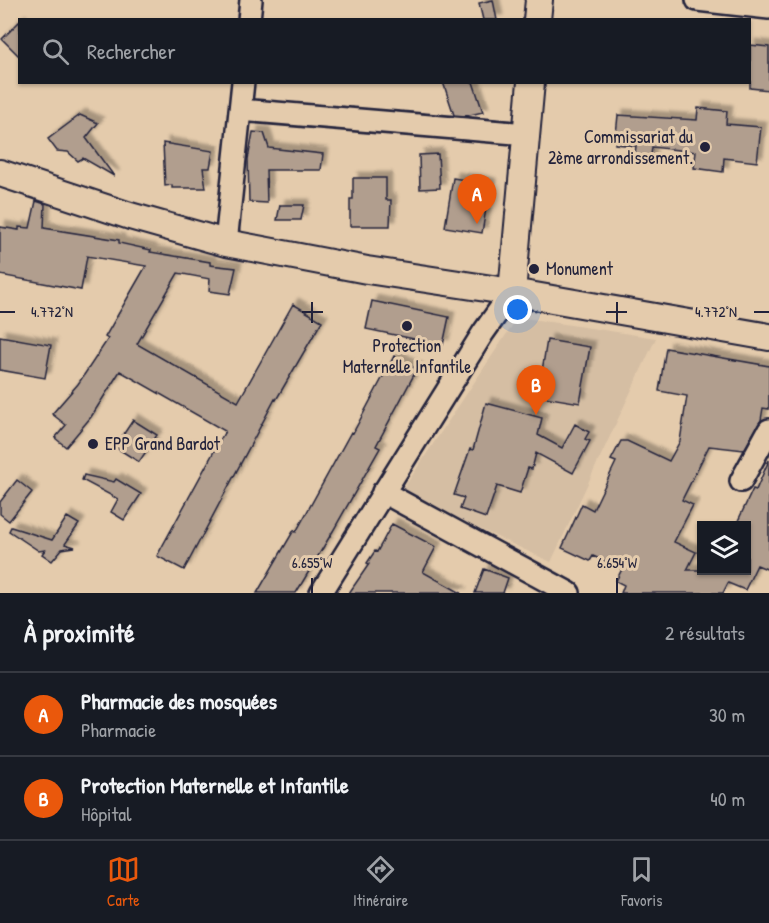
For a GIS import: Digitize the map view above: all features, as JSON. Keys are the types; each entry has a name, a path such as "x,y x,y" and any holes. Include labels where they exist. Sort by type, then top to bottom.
{"street":[{"path":"249,18 251,0"},
{"path":"537,18 539,0"},
{"path":"697,0 769,8"},
{"path":"226,243 243,84"},
{"path":"321,593 483,333 512,292 531,84"},
{"path":"240,110 527,134"},
{"path":"0,173 130,216 226,243 367,270 512,292 769,337"},
{"path":"741,481 769,430"},
{"path":"383,492 569,593"}],"shaded area":[{"path":"518,317 656,338 551,562 401,492"}],"building":[{"path":"493,0 497,18 483,18 479,3"},
{"path":"18,23 18,55 2,39"},
{"path":"751,45 769,47 769,90 750,88"},
{"path":"444,84 474,84 483,112 465,116 454,115"},
{"path":"698,108 727,111 726,124 761,127 757,162 724,158 723,172 694,168 696,152 652,147 650,164 634,162 636,146 615,144 618,115 697,120"},
{"path":"80,115 98,123 86,138 114,176 83,158 78,161 68,152 57,151 48,139"},
{"path":"253,132 264,133 269,148 323,154 321,170 266,170 267,203 249,202 248,159"},
{"path":"163,143 213,151 210,168 203,168 206,188 165,186"},
{"path":"438,154 440,188 420,189 419,155"},
{"path":"353,178 386,178 386,200 391,200 390,226 350,226"},
{"path":"453,178 490,184 482,233 445,227"},
{"path":"36,201 45,204 44,228 119,240 119,243 151,250 150,252 210,262 210,265 236,268 230,294 209,291 210,279 178,273 137,344 238,402 293,304 322,321 275,399 184,570 157,556 225,431 120,371 91,417 66,447 55,438 66,425 52,414 78,384 108,339 105,337 146,266 87,256 81,290 0,275 0,227 19,230 19,227 30,228"},
{"path":"280,205 304,205 301,220 277,220"},
{"name":"Protection Maternelle Infantile","path":"372,301 449,317 443,345 366,329"},
{"path":"0,336 51,345 45,378 0,370"},
{"path":"547,340 590,347 580,403 538,396"},
{"path":"666,348 769,366 769,409 763,408 761,420 744,450 709,446 682,500 693,505 674,542 696,552 687,570 697,570 697,575 751,575 751,521 738,521 753,489 756,490 769,460 769,570 757,565 745,590 728,583 723,593 621,593 624,585 616,581 622,569 593,556 590,561 562,548 582,504 593,510 616,462 611,460 621,441 627,441 669,461 680,441 687,396 659,391"},
{"path":"394,356 417,369 376,446 380,448 333,531 296,593 257,593 294,530 296,532"},
{"path":"486,403 542,418 538,435 562,448 575,424 589,432 585,439 590,441 573,473 536,453 532,469 528,468 520,493 497,486 486,518 460,509 464,498 454,495 470,449 473,450"},
{"path":"133,420 157,435 139,462 115,447"},
{"path":"84,475 114,482 116,479 141,494 124,520 111,512 118,499 82,480"},
{"path":"17,480 32,492 9,521 0,514 0,502"},
{"path":"67,517 79,524 65,544 75,547 62,549 52,561 42,554 45,550 39,551 9,531 11,527 52,540"},
{"path":"392,524 436,547 423,572 461,593 349,593 375,551 377,552"},
{"path":"484,569 508,578 503,593 475,593"}],"place":[{"name":"Commissariat du 2ème arrondissement.","path":"705,147"},
{"name":"Pharmacie des mosquées","path":"477,224"},
{"name":"Monument","path":"534,269"},
{"name":"Protection Maternelle Infantile","path":"407,326"},
{"name":"Protection Maternelle et Infantile","path":"536,415"},
{"name":"EPP Grand Bardot","path":"93,444"}]}
